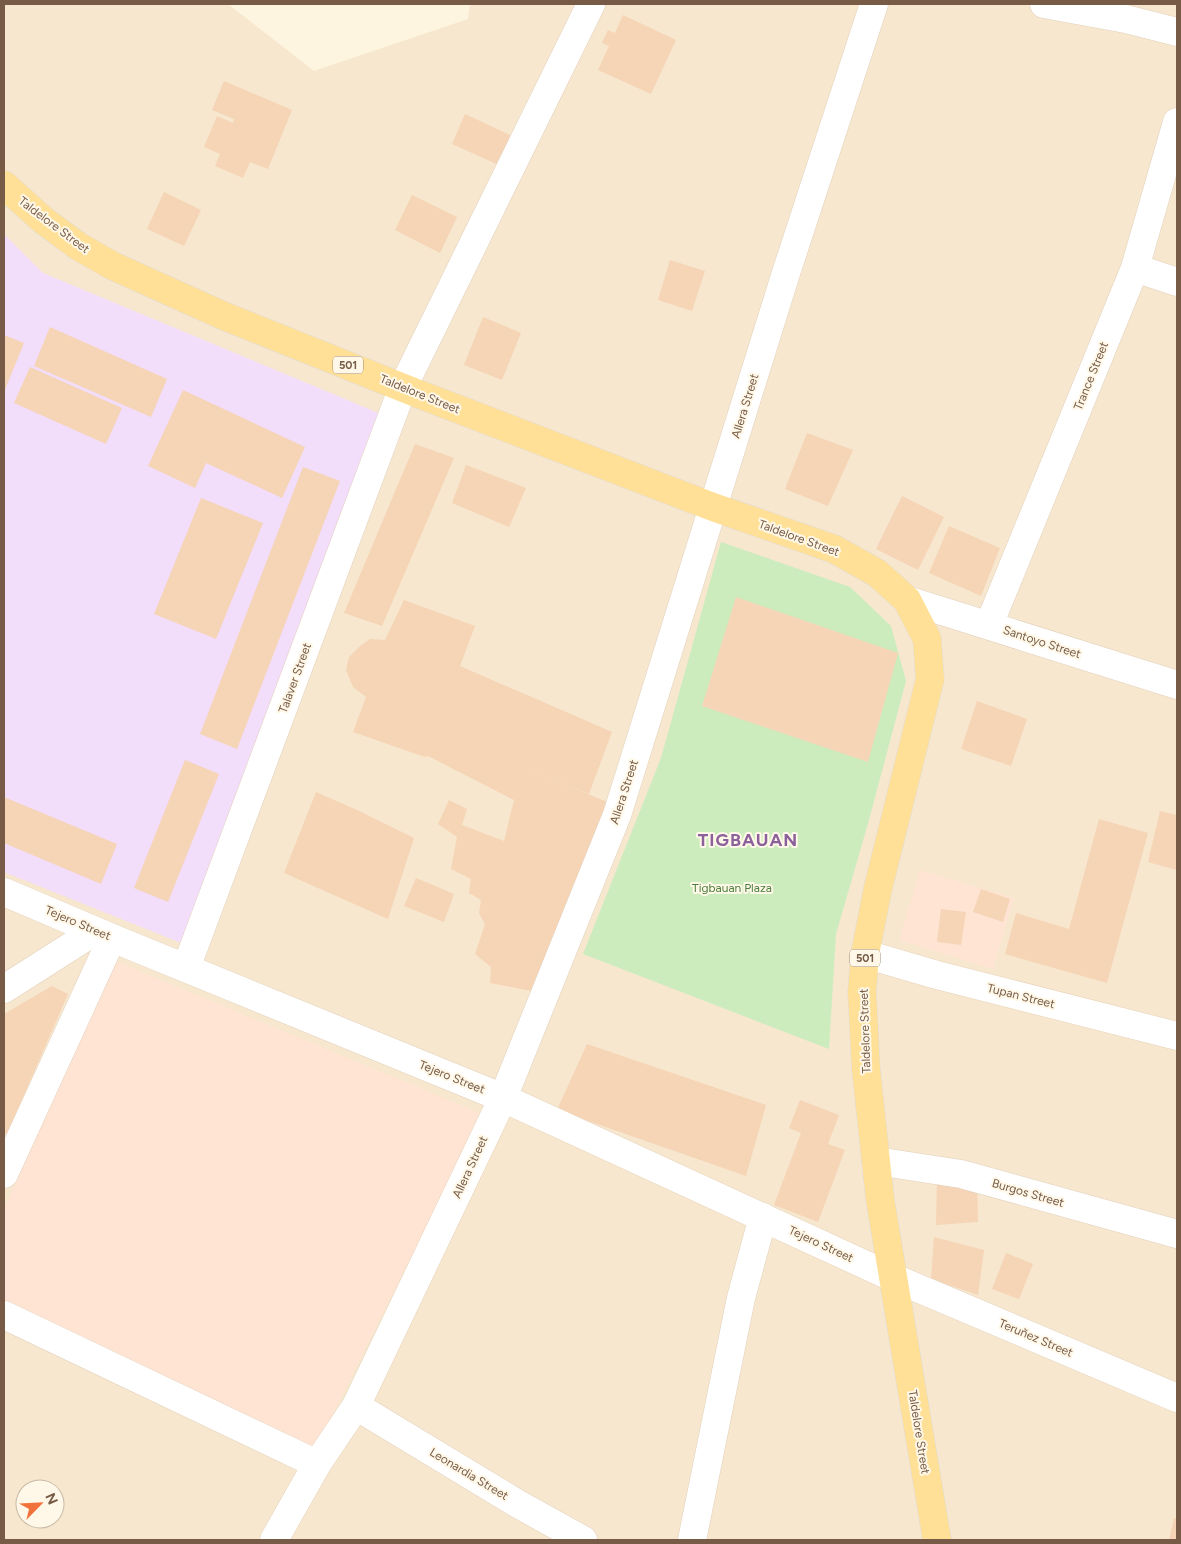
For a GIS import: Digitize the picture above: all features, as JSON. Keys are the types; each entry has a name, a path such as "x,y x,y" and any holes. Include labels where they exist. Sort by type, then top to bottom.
{"main road":[{"name":"Taldelore Street","path":"4,185 43,220 78,246 113,266 224,316 403,387 713,507 834,549 877,573 907,600 927,639 930,679 878,888 865,954 862,992 866,1069 880,1199 937,1540"}],"street":[{"name":"Talaver Street","path":"186,968 403,387 591,4"},
{"name":"Allera Street","path":"274,1540 317,1464 356,1406 503,1098 617,815 786,273 874,4"},
{"path":"1044,4 1126,19 1177,32"},
{"name":"Trance Street","path":"989,625 1135,268 1177,122"},
{"path":"1135,268 1177,282"},
{"name":"Santoyo Street","path":"907,600 1177,685"},
{"name":"Tejero Street","path":"4,892 503,1098 894,1278"},
{"path":"4,989 103,934"},
{"path":"4,1174 103,934"},
{"name":"Tupan Street","path":"865,954 937,975 1177,1036"},
{"name":"Burgos Street","path":"876,1161 961,1174 1177,1234"},
{"path":"692,1540 742,1298 762,1217"},
{"name":"Teruñez Street","path":"894,1278 1177,1398"},
{"path":"4,1316 317,1464"},
{"name":"Leonardia Street","path":"356,1406 518,1504 583,1540"}],"shaded area":[{"path":"4,4 228,4 314,71 468,19 470,4 1177,4 1177,1540 4,1540"},
{"path":"4,234 43,273 381,414 181,943 4,872"},
{"path":"920,870 1014,898 993,969 899,940"},
{"path":"115,961 482,1114 315,1450 4,1304 4,1209"}],"green space":[{"name":"Tigbauan Plaza","path":"721,542 850,587 891,626 906,681 836,934 829,1049 583,954 661,758"}],"building":[{"path":"623,15 676,40 651,94 598,70 609,46 602,43 608,30 615,33"},
{"path":"224,81 292,110 268,169 250,162 243,178 215,166 220,154 204,147 217,116 233,123 234,119 212,110"},
{"path":"465,114 514,137 501,166 452,144"},
{"path":"164,192 201,210 184,246 147,229"},
{"path":"412,195 457,217 440,253 395,230"},
{"path":"670,260 705,271 692,311 658,300"},
{"path":"483,317 521,333 502,380 464,365"},
{"path":"50,327 167,379 151,417 34,366"},
{"path":"4,335 24,343 4,392"},
{"path":"30,367 122,408 106,444 14,403"},
{"path":"183,390 305,447 282,498 206,463 195,488 148,466"},
{"path":"807,433 853,450 828,506 785,489"},
{"path":"415,444 454,458 382,626 344,613"},
{"path":"466,465 526,488 509,527 452,503"},
{"path":"303,467 340,481 237,749 200,734"},
{"path":"902,496 944,517 918,570 876,549"},
{"path":"201,498 263,523 216,639 154,614"},
{"path":"949,526 1000,548 981,596 929,573"},
{"path":"736,597 898,653 868,762 702,706"},
{"path":"404,600 475,626 460,666 612,732 589,794 514,763 607,802 532,991 490,983 491,967 475,954 485,924 479,913 481,900 469,893 471,879 451,869 457,837 438,824 449,800 467,809 462,825 504,841 514,800 428,756 425,757 353,732 366,697 353,687 346,670 349,657 370,639 385,640"},
{"path":"977,701 1027,719 1011,766 961,749"},
{"path":"185,760 219,774 168,902 134,888"},
{"path":"316,792 414,838 388,919 284,873"},
{"path":"4,797 117,844 101,884 4,843"},
{"path":"1160,811 1177,815 1177,870 1148,862"},
{"path":"1099,819 1148,833 1107,983 1005,954 1016,913 1069,929"},
{"path":"416,878 454,894 444,922 404,906"},
{"path":"981,889 1010,899 1003,922 973,912"},
{"path":"941,909 966,912 961,945 937,942"},
{"path":"52,986 68,994 7,1134 4,1133 4,1014"},
{"path":"587,1044 766,1105 746,1176 557,1110"},
{"path":"800,1100 839,1115 828,1144 845,1150 818,1222 774,1205 801,1133 789,1128"},
{"path":"937,1178 977,1179 978,1222 936,1225"},
{"path":"934,1237 984,1250 978,1295 931,1279"},
{"path":"1006,1253 1033,1264 1019,1299 992,1289"},
{"path":"1174,1518 1177,1519 1177,1540 1169,1540"}],"district":[{"name":"TIGBAUAN","path":"748,840"}]}
